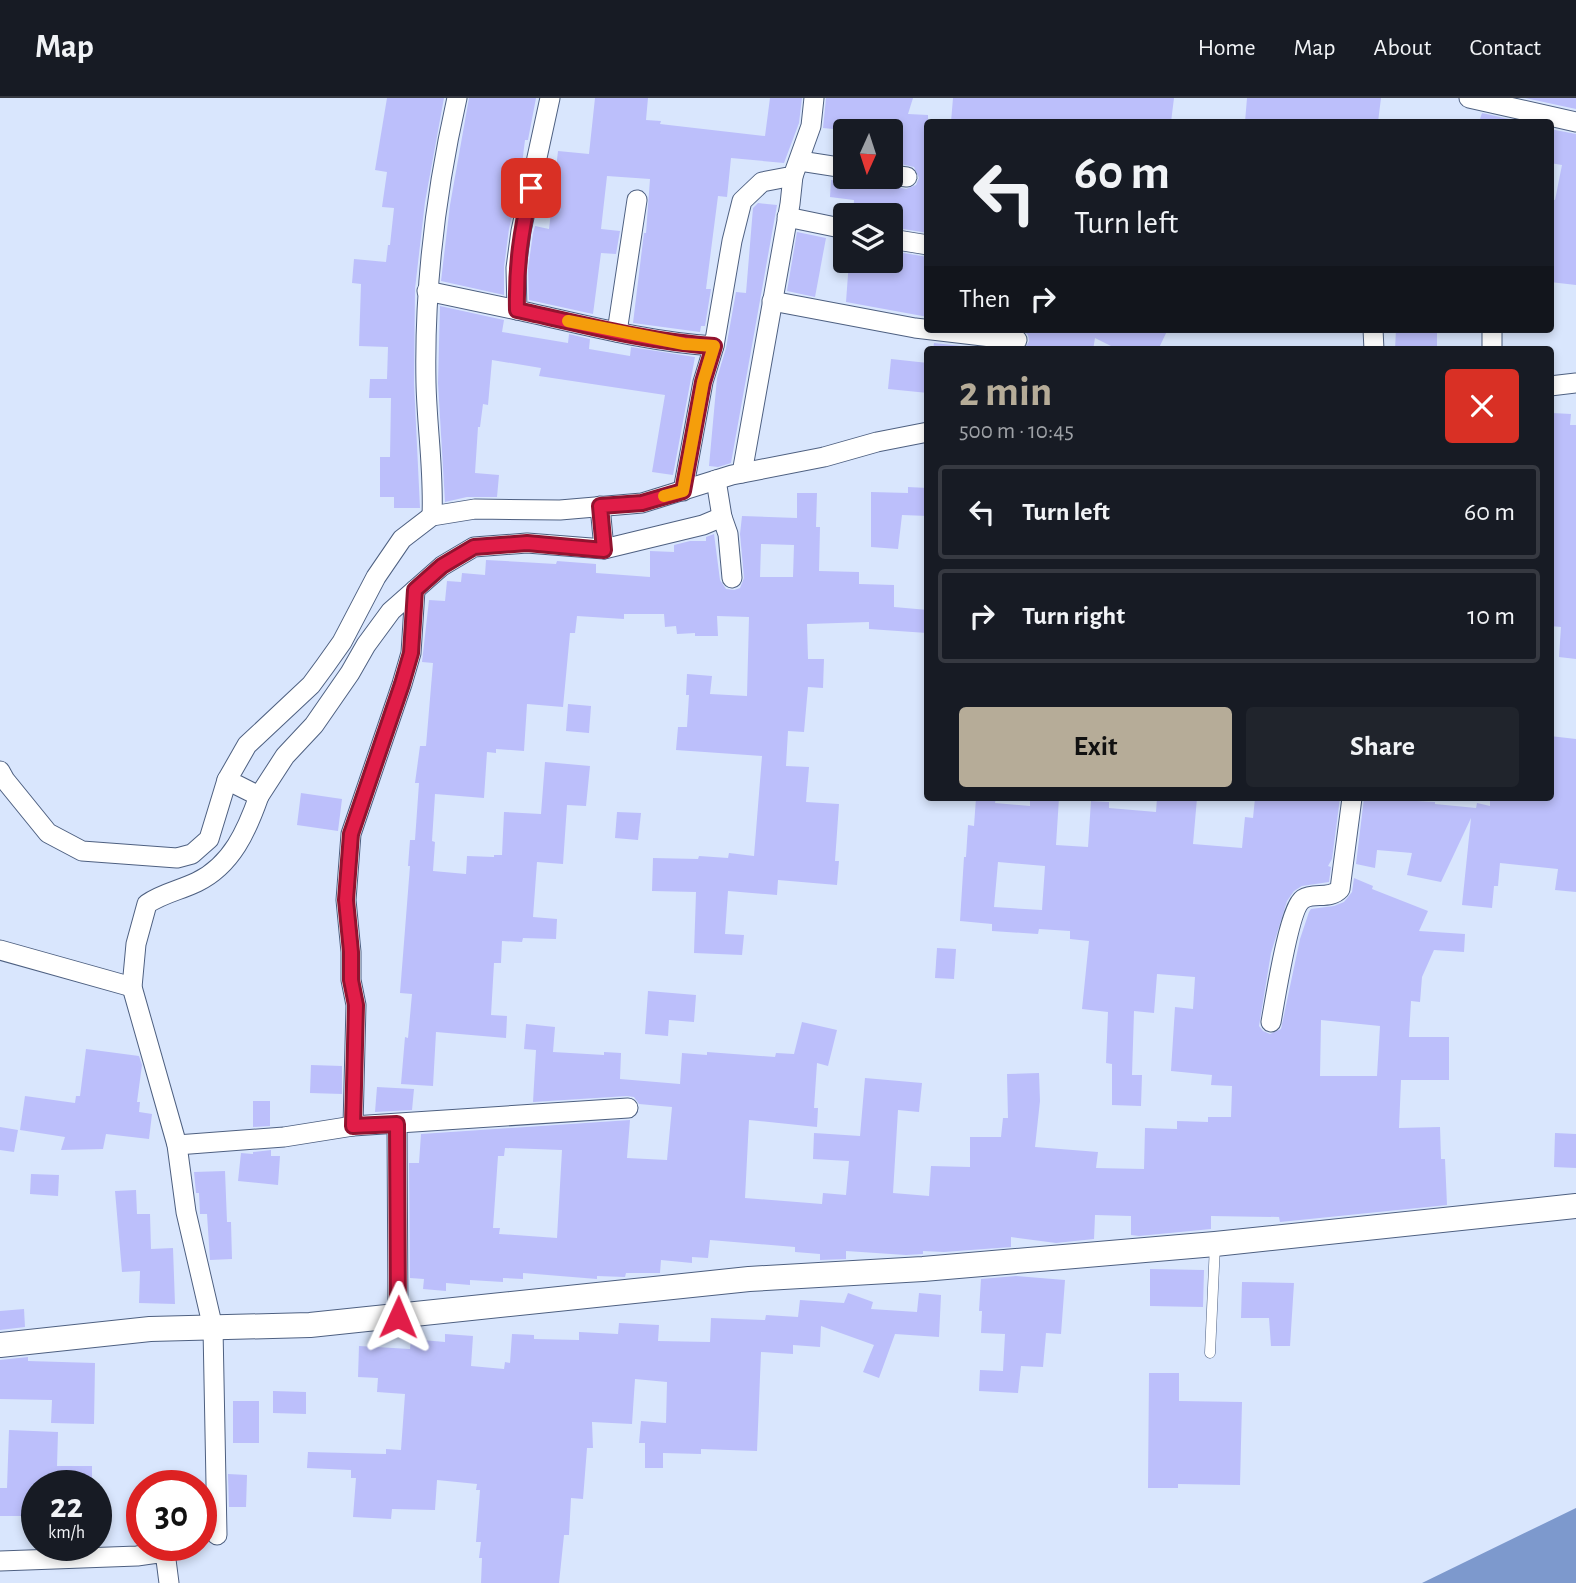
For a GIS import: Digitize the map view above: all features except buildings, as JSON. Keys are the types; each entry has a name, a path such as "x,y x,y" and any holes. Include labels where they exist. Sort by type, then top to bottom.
{"street":[{"path":"432,516 433,484 426,384 427,291 436,209 457,98"},
{"path":"517,310 516,268 521,231 550,98"},
{"path":"742,473 796,168 811,126 814,98"},
{"path":"1469,98 1541,118"},
{"path":"1554,119 1576,122"},
{"path":"683,491 703,382 714,346 732,241 742,201 762,182 796,168 833,168"},
{"path":"617,332 637,200"},
{"path":"787,218 833,227"},
{"path":"903,241 924,245"},
{"path":"427,291 617,332 684,344 714,346"},
{"path":"772,301 924,329"},
{"path":"958,333 1017,340"},
{"path":"1554,386 1576,383"},
{"path":"0,771 48,833 82,851 169,858 192,854 209,839 227,780 247,745 311,685 342,642 376,577 402,538 432,516 475,509 560,510 642,503 742,473 924,433"},
{"path":"716,480 722,517 728,534 732,578"},
{"path":"600,506 604,550"},
{"path":"216,1470 213,1328 186,1212 177,1145 132,987 136,944 147,904 197,882 216,870 233,851 244,833 259,796 285,756 314,725 366,645 391,611 442,566 474,547 527,543 604,550 703,525 722,517"},
{"path":"353,1126 356,1005 351,980 346,900 351,834 411,653 415,590"},
{"path":"227,780 259,796"},
{"path":"1271,1022 1288,934 1299,902 1306,897 1329,895 1340,889 1352,801"},
{"path":"0,950 132,987"},
{"path":"177,1145 284,1137 353,1126 628,1108"},
{"path":"397,1124 398,1317"},
{"path":"0,1345 150,1329 310,1325 749,1279 923,1269 1214,1244 1576,1206"},
{"path":"0,1561 126,1556"},
{"path":"166,1561 169,1583"}],"lane":[{"path":"1210,1353 1214,1244"}],"water":[{"path":"1576,1508 1576,1583 1422,1583"}],"slow traffic":[{"path":"568,321 644,338 714,346 703,382 683,491 664,496"}],"route":[{"path":"398,1317 397,1124 353,1126 356,1005 351,980 346,900 351,834 411,653 415,590 442,566 474,547 527,543 604,550 600,506 642,503 683,491 703,382 714,346 644,338 517,310 516,268 531,188"}]}
